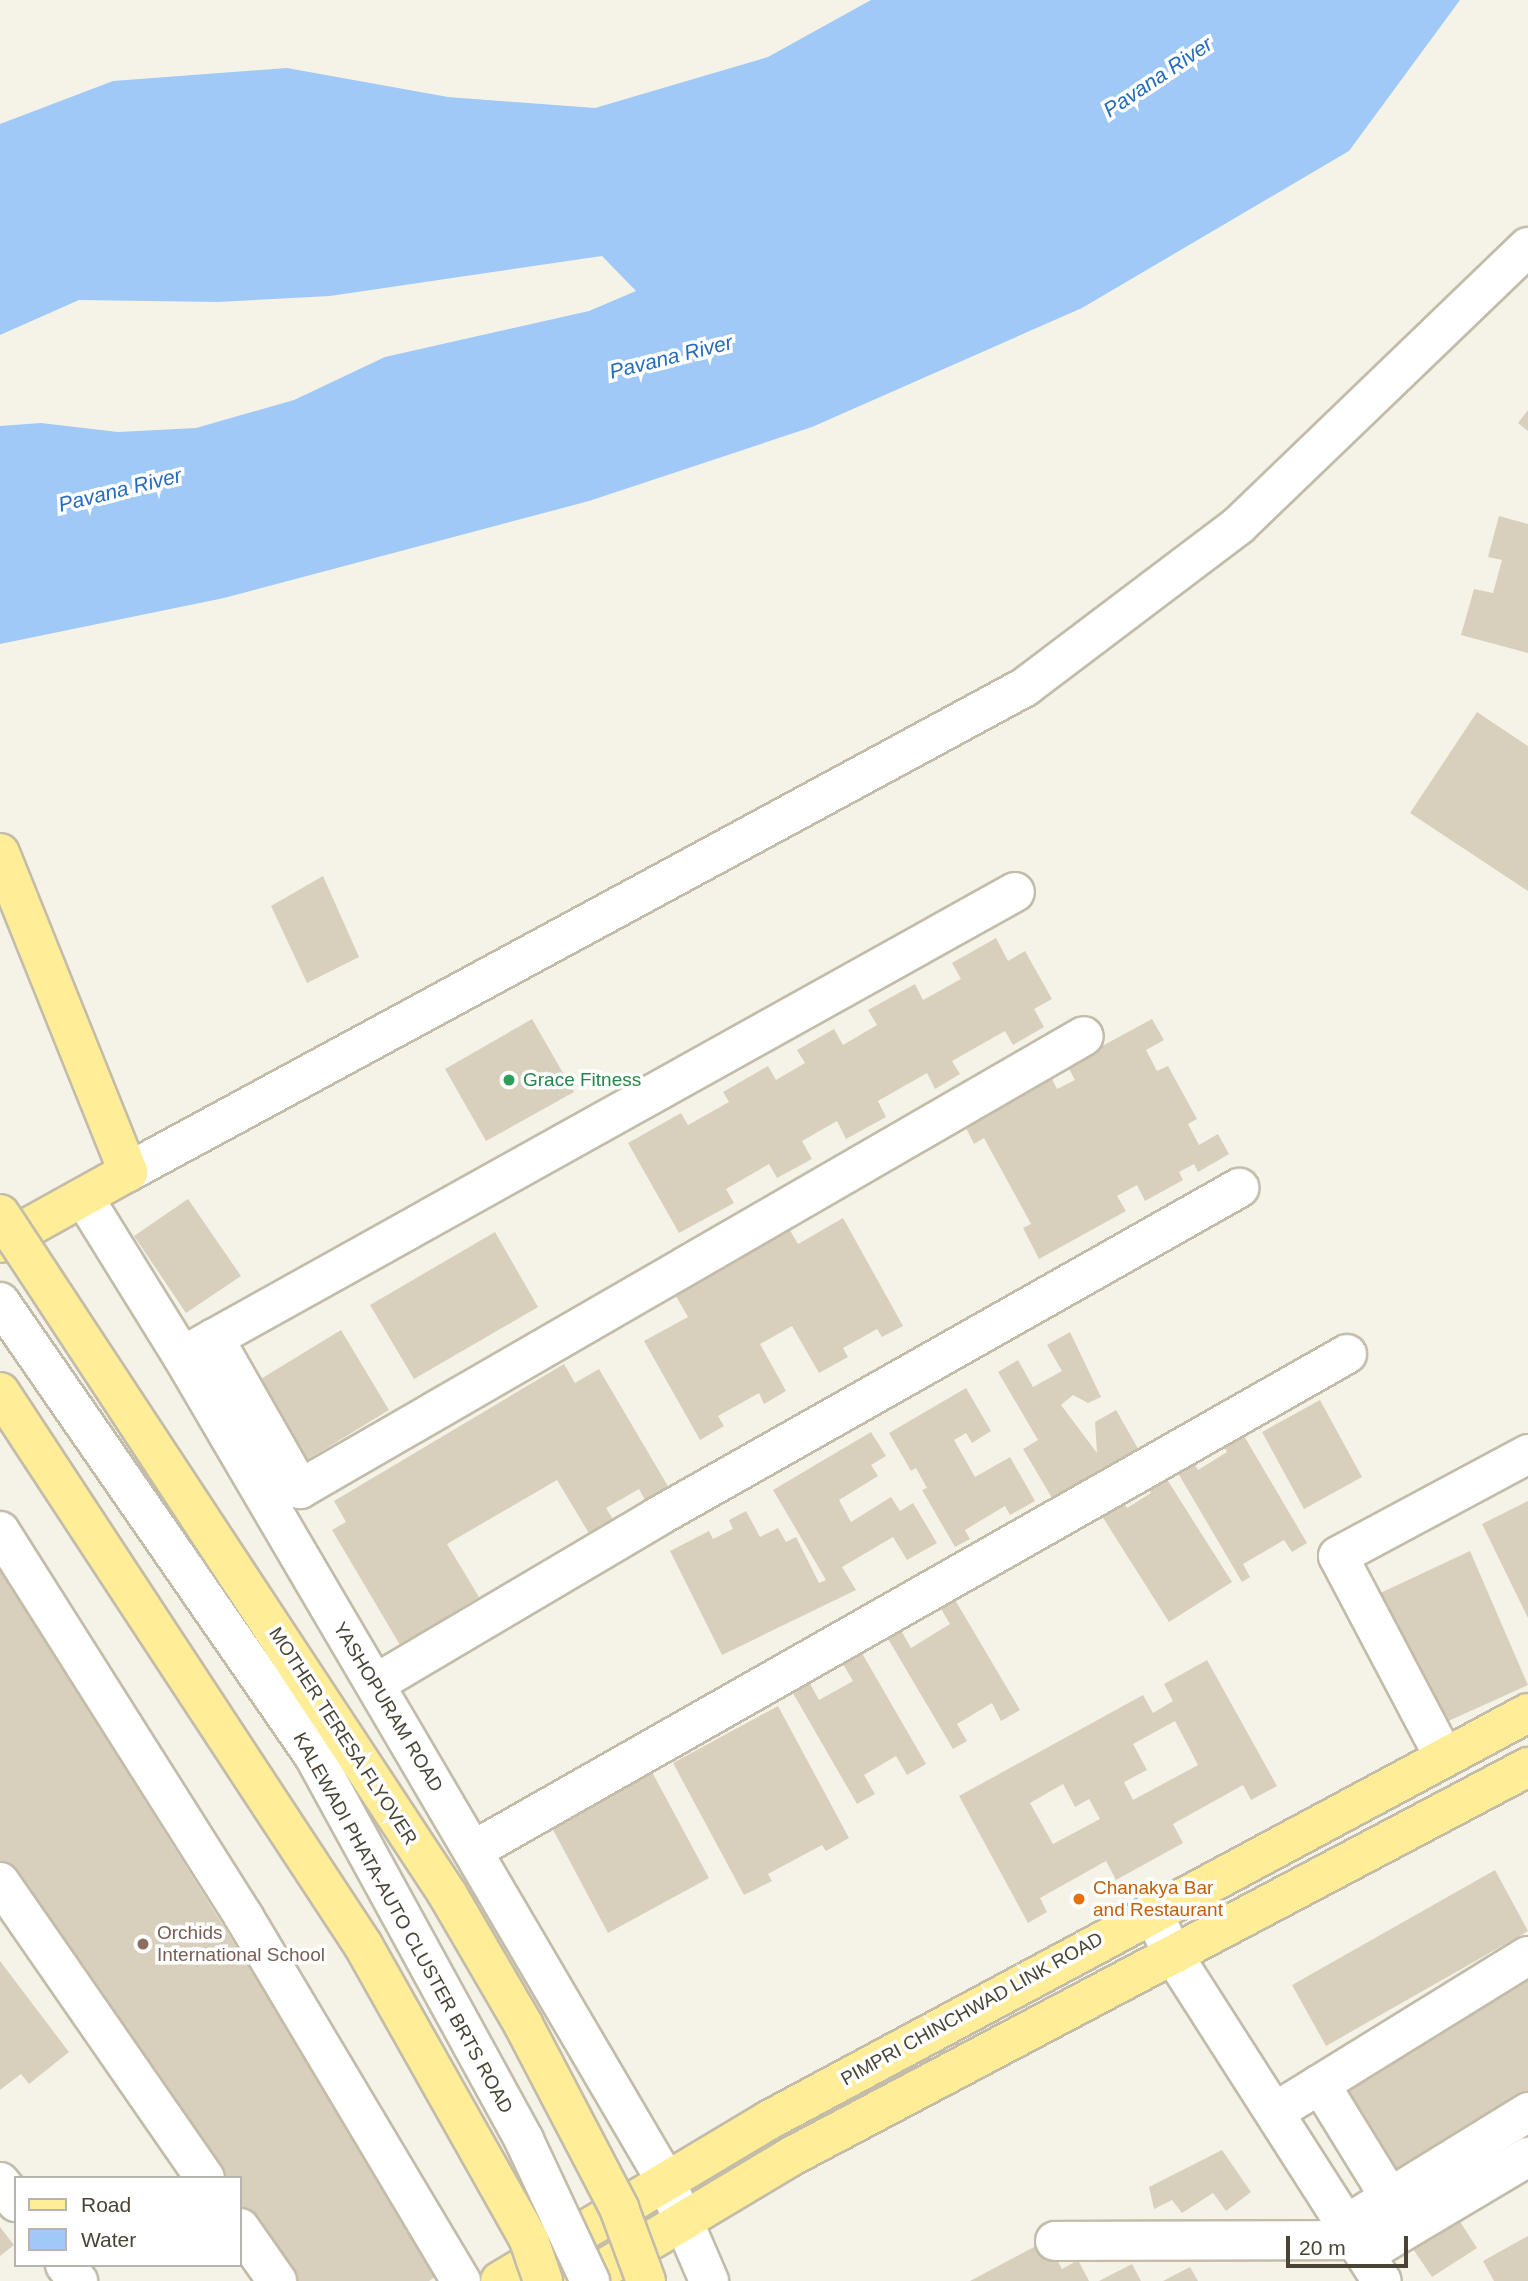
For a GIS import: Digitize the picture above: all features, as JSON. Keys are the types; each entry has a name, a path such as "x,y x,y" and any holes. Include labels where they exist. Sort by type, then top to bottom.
{"main road":[{"path":"0,853 128,1172 0,1243"},
{"name":"MOTHER TERESA FLYOVER","path":"0,1214 448,1895 523,2024 619,2208 646,2281"},
{"path":"0,1392 363,1945 529,2240 543,2281"},
{"name":"PIMPRI CHINCHWAD LINK ROAD","path":"500,2281 769,2120 1152,1911 1528,1713"},
{"path":"583,2281 790,2157 1528,1767"}],"street":[{"path":"128,1172 1025,687 1239,525 1528,247"},
{"path":"1015,892 198,1347 299,1489 1084,1036"},
{"path":"374,1684 657,1517 1239,1188"},
{"name":"YASHOPURAM ROAD","path":"84,1198 198,1347 374,1684 474,1850 666,2181 709,2281"},
{"name":"KALEWADI PHATA-AUTO CLUSTER BRTS ROAD","path":"0,1302 314,1756 524,2140 590,2281"},
{"path":"474,1850 1347,1354"},
{"path":"1444,1758 1338,1556 1528,1454"},
{"path":"0,1531 243,1917 461,2281"},
{"path":"0,1882 204,2176"},
{"path":"1152,1911 1172,1953 1363,2250"},
{"path":"1275,2112 1528,1956"},
{"path":"1320,2084 1390,2198"},
{"path":"1363,2250 1390,2198 1528,2112"},
{"path":"1055,2241 1363,2250 1528,2157"},
{"path":"0,2182 14,2200"},
{"path":"242,2231 277,2281"},
{"path":"67,2267 78,2281"}],"water":[{"name":"Pavana River","path":"871,0 1460,0 1349,151 1082,308 812,427 589,501 224,598 0,644 0,426 41,423 118,432 196,428 294,400 385,357 589,311 636,291 602,256 330,296 218,302 79,300 0,335 0,124 113,81 287,68 448,97 595,108 768,57"}],"building":[{"path":"1528,410 1528,431 1518,423"},
{"path":"1499,516 1528,524 1528,653 1461,635 1474,589 1493,593 1502,560 1488,557"},
{"path":"1477,712 1528,746 1528,891 1410,813"},
{"path":"323,876 359,957 307,983 271,906"},
{"path":"996,938 1008,961 1025,951 1052,999 1034,1009 1044,1027 1013,1045 1005,1031 952,1061 960,1074 935,1089 927,1073 878,1101 886,1117 846,1139 837,1121 802,1141 812,1159 777,1178 769,1164 726,1189 734,1203 679,1233 628,1143 681,1113 688,1125 729,1102 723,1092 768,1066 776,1080 805,1063 797,1050 834,1029 843,1045 877,1025 868,1010 915,984 923,1000 961,979 952,963"},
{"name":"Grace Fitness","path":"532,1019 574,1092 486,1141 445,1069"},
{"path":"1152,1019 1164,1040 1146,1050 1157,1071 1168,1066 1197,1119 1188,1124 1199,1145 1218,1134 1229,1154 1198,1172 1194,1164 1179,1172 1183,1180 1145,1201 1137,1185 1117,1196 1126,1211 1039,1259 1023,1228 1031,1224 984,1138 974,1144 963,1122 1050,1075 1057,1089 1075,1080 1067,1065"},
{"path":"188,1199 241,1276 186,1313 134,1236"},
{"path":"843,1218 903,1326 882,1337 877,1329 843,1348 848,1357 819,1373 792,1326 760,1344 786,1391 764,1404 759,1393 718,1416 724,1426 700,1440 644,1341 688,1317 673,1291 788,1227 798,1244"},
{"path":"495,1232 538,1307 414,1379 370,1305"},
{"path":"341,1330 389,1410 307,1460 259,1380"},
{"path":"1070,1332 1101,1397 1088,1403 1073,1395 1061,1405 1097,1453 1095,1422 1116,1410 1140,1452 1055,1503 1023,1449 1038,1440 998,1372 1018,1360 1033,1387 1062,1371 1047,1345"},
{"path":"564,1364 575,1383 599,1369 669,1488 646,1502 639,1489 606,1508 614,1521 590,1535 557,1480 447,1544 479,1597 400,1645 332,1530 346,1522 334,1501"},
{"path":"966,1388 991,1431 972,1443 966,1433 954,1440 975,1477 1010,1457 1035,1501 1010,1515 1005,1506 965,1530 970,1539 955,1547 922,1490 927,1488 916,1468 911,1471 889,1433"},
{"path":"1320,1400 1362,1477 1304,1509 1262,1432"},
{"path":"1240,1429 1307,1543 1292,1552 1284,1540 1243,1564 1250,1577 1242,1582 1175,1468 1191,1458 1198,1470 1227,1452 1221,1441"},
{"path":"871,1432 886,1456 871,1465 878,1476 839,1500 851,1522 891,1497 900,1511 913,1503 937,1543 907,1560 893,1537 842,1567 856,1590 722,1655 670,1551 709,1531 713,1539 733,1529 729,1520 746,1511 760,1537 778,1528 786,1542 796,1537 819,1583 826,1580 773,1490"},
{"path":"1163,1473 1232,1582 1169,1622 1100,1513 1121,1499 1127,1508 1151,1493 1145,1484"},
{"path":"1528,1501 1528,1618 1482,1524"},
{"path":"1470,1551 1528,1685 1435,1727 1374,1596"},
{"name":"Orchids International School","path":"0,1569 279,2015 435,2277 429,2281 289,2281 242,2214 242,2176 215,2176 0,1873"},
{"path":"951,1593 1020,1710 1001,1721 992,1703 957,1724 967,1741 953,1749 884,1632 898,1625 911,1648 950,1624 937,1602"},
{"path":"859,1648 926,1764 907,1775 896,1756 864,1775 875,1794 857,1804 790,1688 807,1678 819,1700 853,1681 840,1659"},
{"path":"1207,1660 1277,1786 1251,1800 1243,1785 1173,1824 1183,1843 1116,1880 1106,1861 1040,1898 1047,1912 1028,1923 959,1796 1143,1695 1153,1713 1173,1701 1164,1684","holes":["1175,1721 1198,1765 1133,1800 1124,1782 1147,1770 1133,1744","1063,1784 1075,1807 1089,1799 1100,1819 1053,1844 1030,1803"]},
{"path":"778,1706 849,1838 826,1851 822,1845 768,1874 772,1881 744,1895 673,1763"},
{"path":"652,1772 709,1878 608,1933 551,1826"},
{"path":"1495,1870 1528,1931 1326,2046 1292,1985"},
{"path":"0,1961 69,2052 29,2084 21,2074 0,2090"},
{"path":"1528,1980 1528,2104 1401,2185 1337,2091"},
{"path":"1222,2150 1251,2192 1226,2211 1213,2193 1182,2213 1172,2200 1154,2209 1149,2187"},
{"path":"1459,2220 1477,2248 1432,2277 1413,2249"},
{"path":"0,2227 14,2245 0,2256"},
{"path":"1528,2236 1528,2281 1494,2281 1483,2261"},
{"path":"1047,2240 1062,2269 1078,2260 1089,2281 970,2281"},
{"path":"1132,2264 1141,2281 1099,2281"},
{"path":"1190,2267 1198,2281 1163,2281"}],"place":[{"name":"Grace Fitness","path":"509,1080"},
{"name":"Chanakya Bar and Restaurant","path":"1079,1899"},
{"name":"Orchids International School","path":"143,1944"}]}
